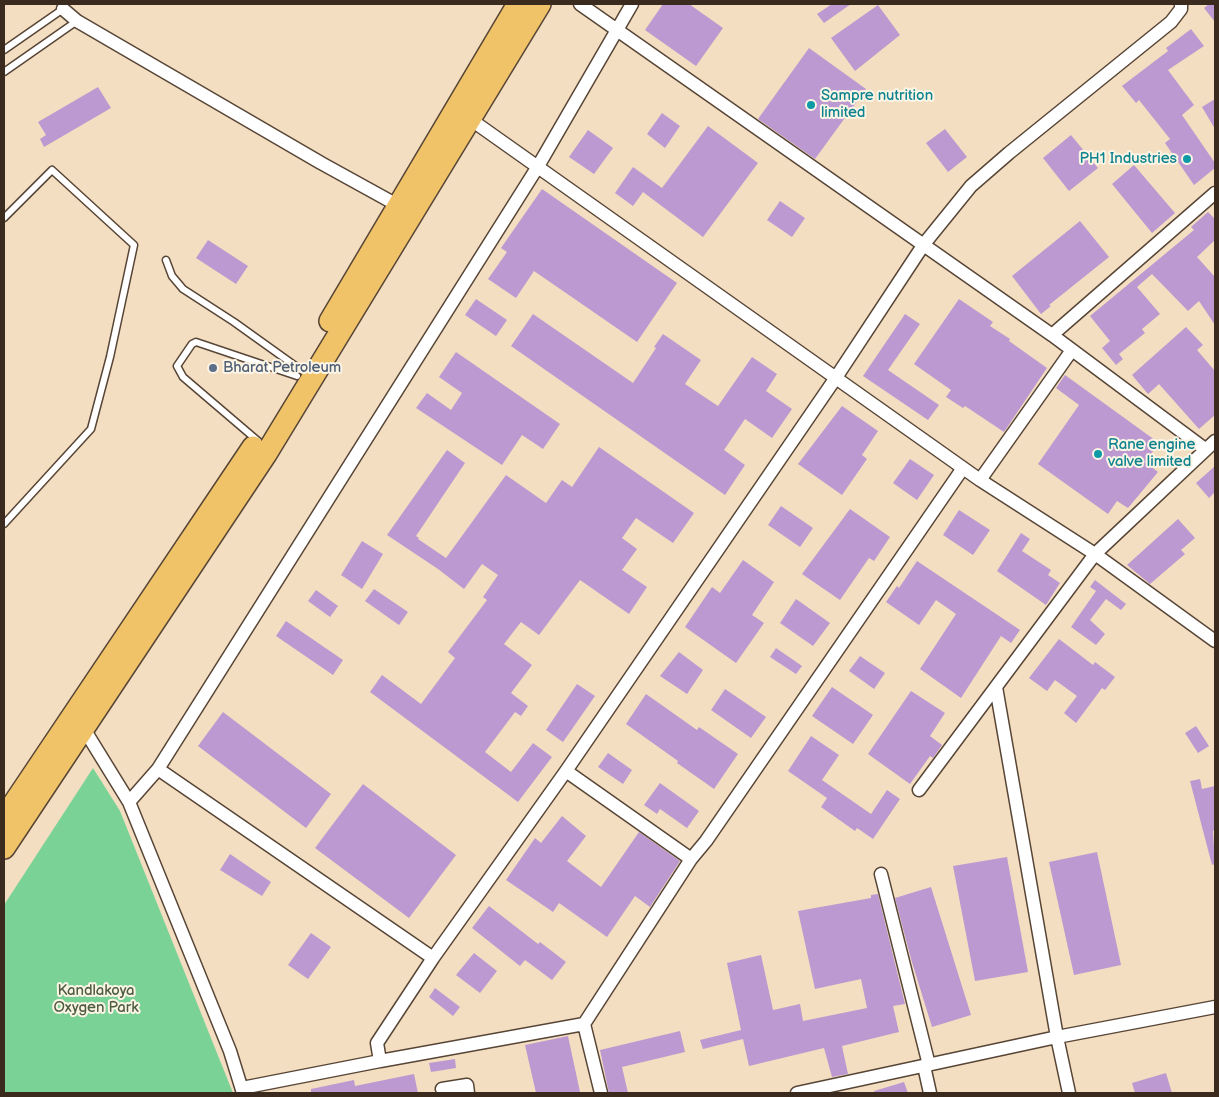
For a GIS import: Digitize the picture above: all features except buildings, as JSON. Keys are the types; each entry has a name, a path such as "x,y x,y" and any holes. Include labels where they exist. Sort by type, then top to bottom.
{"highway":[{"path":"4,848 266,454 470,119 528,6"},
{"path":"4,818 258,441 399,206 528,6"}],"street":[{"path":"580,4 1052,335 1205,449"},
{"path":"129,802 158,769 537,168 632,4"},
{"path":"380,1061 377,1043 433,958 566,771 835,379 924,244 971,186 1171,22 1181,9 1181,4"},
{"path":"63,8 77,21 321,163 399,206"},
{"path":"470,119 835,379 980,480 1095,554 1215,641"},
{"path":"1052,335 1215,193"},
{"path":"980,480 1072,350"},
{"path":"920,790 1095,554 1215,441"},
{"path":"84,730 129,802 226,1042 243,1091 380,1061 584,1024 691,859 706,841 963,468"},
{"path":"996,687 1057,1036 1069,1093"},
{"path":"158,769 433,958"},
{"path":"566,771 691,859"},
{"path":"881,874 926,1065 930,1093"},
{"path":"797,1093 1057,1036 1215,1007"},
{"path":"584,1024 601,1093"},
{"path":"442,1089 467,1085 468,1093"}],"lane":[{"path":"4,50 63,8"},
{"path":"4,72 77,21"},
{"path":"4,218 52,170 134,245 110,357 91,429 4,524"},
{"path":"166,260 172,276 183,289 234,322 299,373"},
{"path":"258,441 183,377 178,366 192,344 196,342 299,373"}],"green space":[{"name":"Kandlakoya Oxygen Park","path":"93,768 120,811 233,1093 4,1093 4,905"}],"place":[{"name":"Sampre nutrition limited","path":"811,105"},
{"name":"PH1 Industries","path":"1187,159"},
{"name":"Bharat Petroleum","path":"213,368"},
{"name":"Rane engine valve limited","path":"1098,454"}]}
